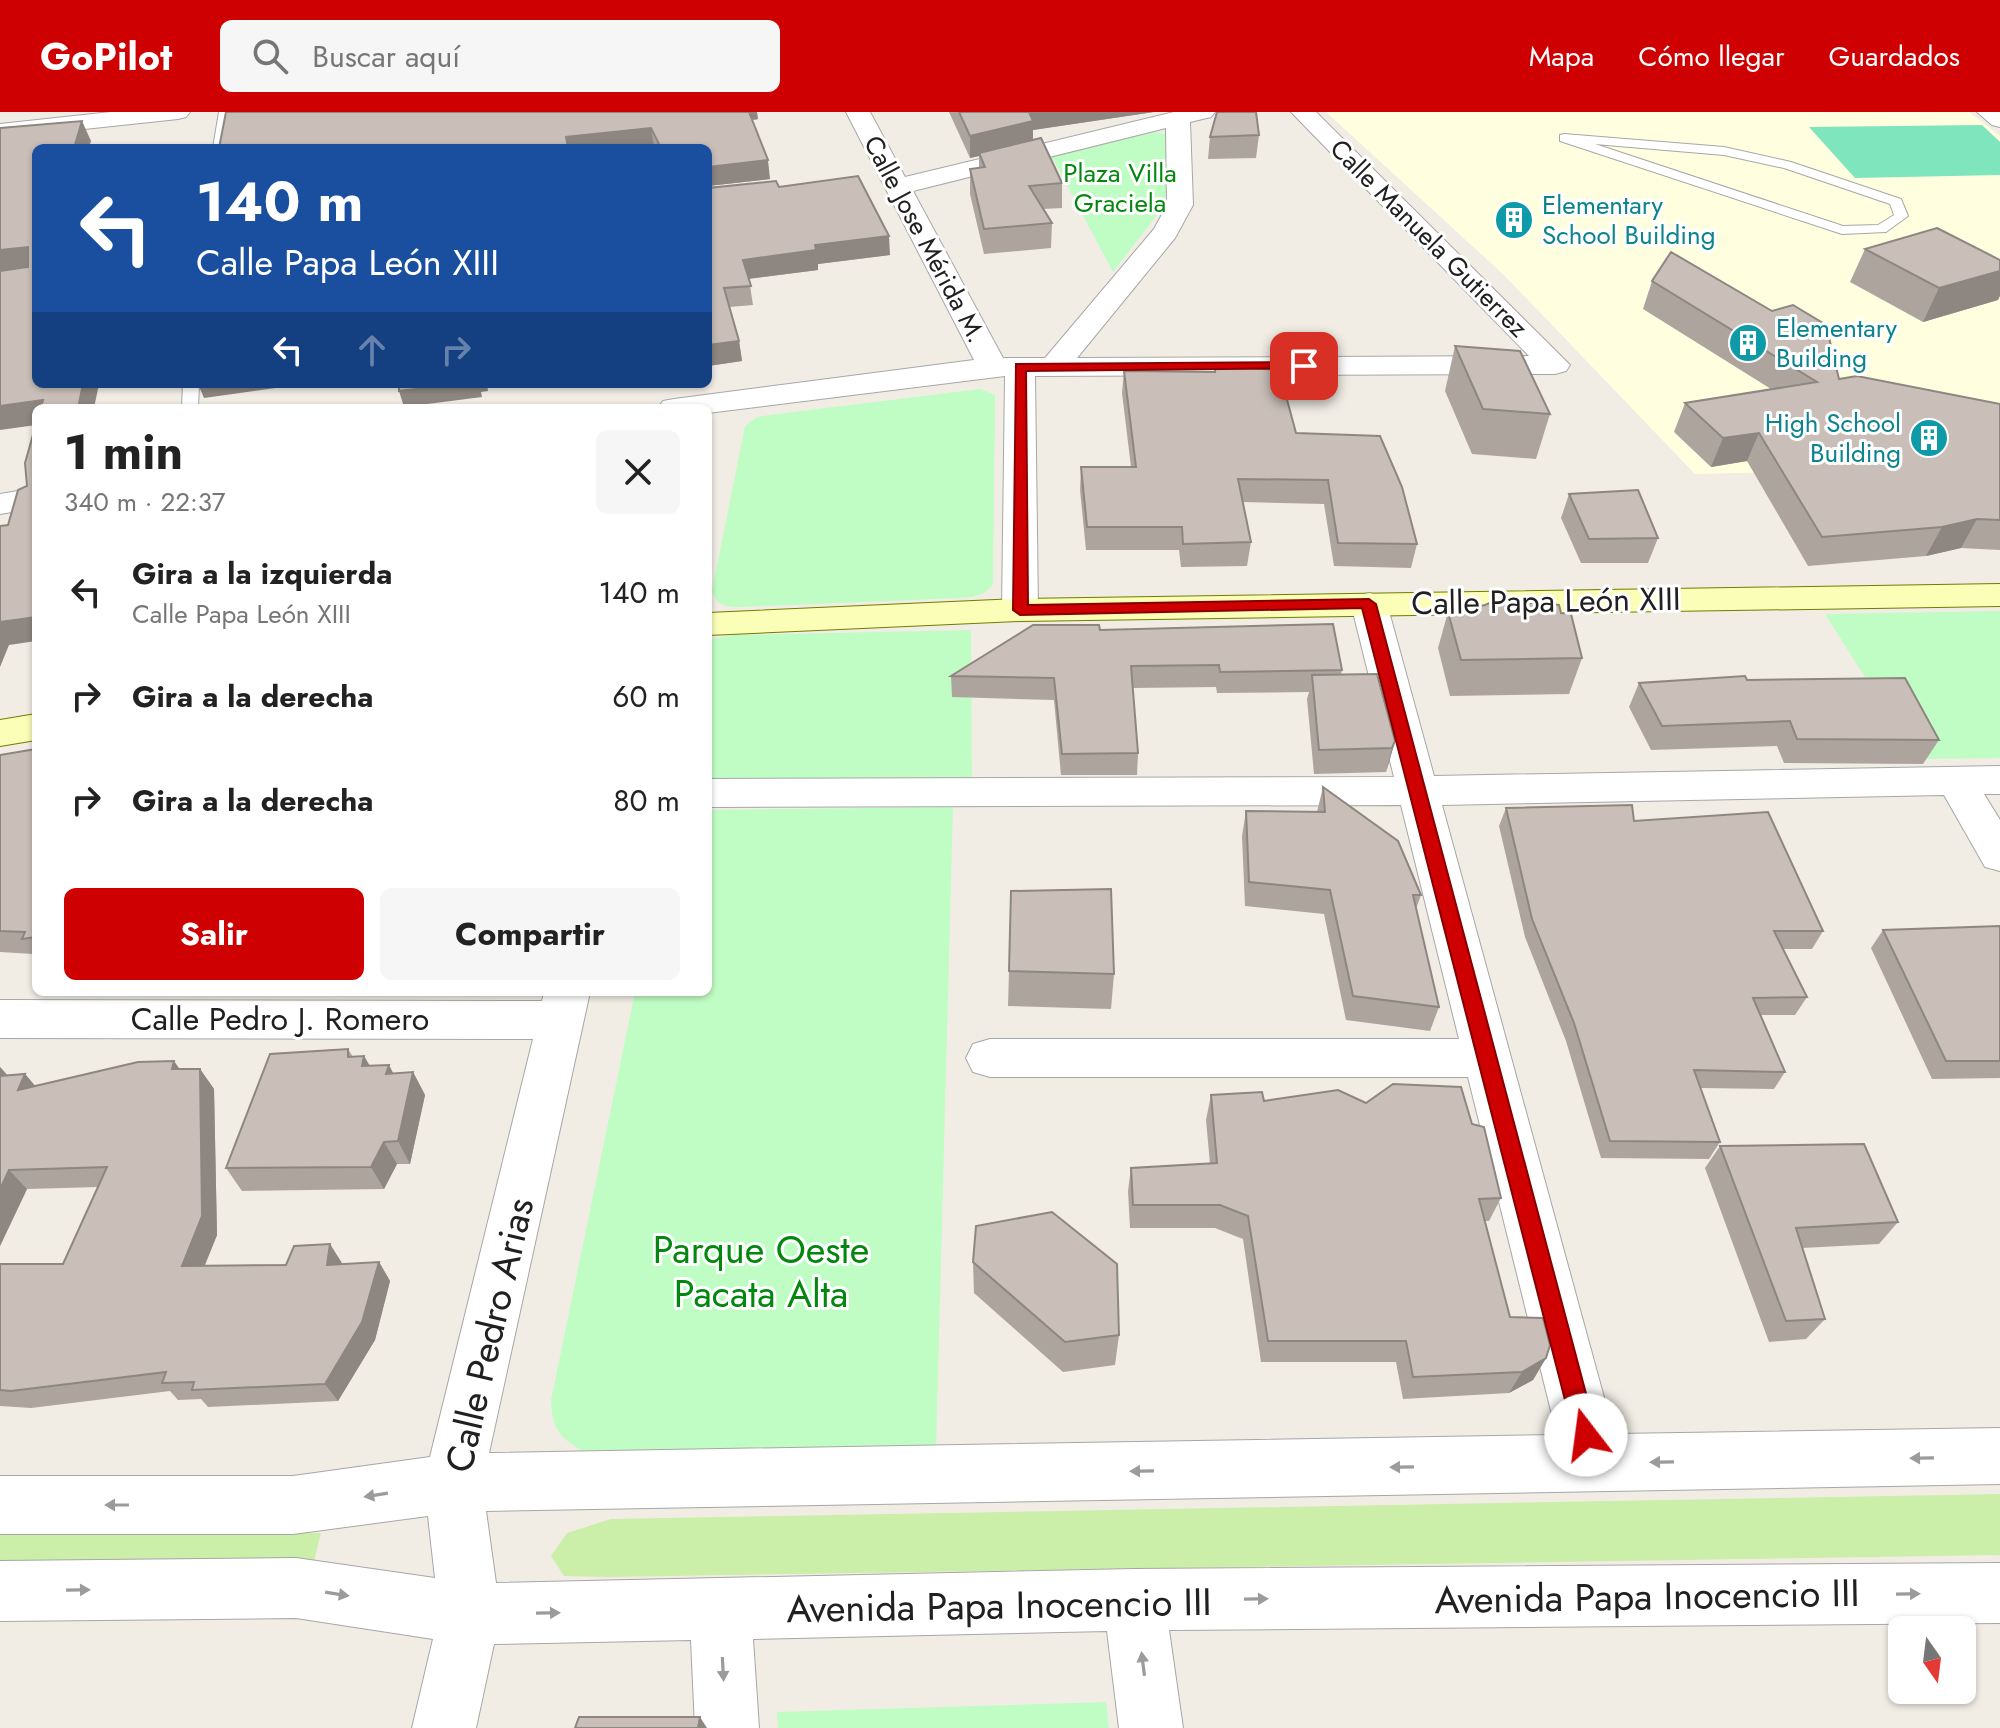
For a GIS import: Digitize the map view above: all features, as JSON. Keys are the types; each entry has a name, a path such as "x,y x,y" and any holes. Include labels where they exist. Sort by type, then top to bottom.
{"street":[{"path":"0,131 178,112"},
{"name":"Calle Jose Mérida M.","path":"858,112 894,181 1006,367"},
{"name":"Calle Manuela Gutierrez","path":"1053,367 1555,365 1303,112"},
{"path":"1989,112 2000,120"},
{"path":"712,404 1006,367 1053,367 1166,232 1180,205 1190,115 894,181 861,178"},
{"path":"1006,367 1020,610"},
{"path":"0,504 32,499"},
{"name":"Calle Papa León XIII","path":"712,624 1020,610 2000,595"},
{"path":"1369,604 1593,1464"},
{"path":"0,733 32,728"},
{"path":"712,793 1417,791 2000,780"},
{"path":"1956,781 2000,856"},
{"name":"Calle Pedro J. Romero","path":"0,1019 563,1006"},
{"name":"Calle Pedro Arias","path":"444,1728 470,1614 453,1483 563,1006"},
{"path":"990,1058 1487,1058"},
{"path":"0,1505 293,1505 453,1483 2000,1456"},
{"name":"Avenida Papa Inocencio III","path":"0,1591 296,1588 470,1614 1134,1600 2000,1593"},
{"path":"1134,1600 1151,1728"},
{"path":"720,1611 727,1728"}],"lane":[{"path":"220,144 225,112"},
{"path":"1564,138 1724,151 1787,165 1896,202 1901,216 1881,229 1842,230 1564,138"}],"shaded area":[{"path":"1326,112 1969,112 2000,136 2000,467 1695,474 1505,276"}],"green space":[{"path":"1982,125 2000,142 2000,175 1855,178 1809,127"},
{"name":"Plaza Villa Graciela","path":"1154,132 1168,134 1168,191 1157,215 1113,272 1052,157"},
{"path":"980,389 995,395 993,584 986,591 960,598 741,607 719,603 712,591 745,426 757,417 769,415"},
{"path":"2000,611 2000,758 1917,759 1825,614"},
{"path":"971,630 972,778 712,782 712,639 733,635"},
{"name":"Parque Oeste Pacata Alta","path":"953,807 936,1451 586,1453 559,1432 553,1419 551,1400 634,996 712,996 712,810"},
{"path":"2000,1494 2000,1555 608,1577 564,1576 551,1556 567,1533 611,1519"},
{"path":"321,1533 314,1561 0,1563 0,1535"},
{"path":"1106,1702 1109,1728 778,1728 777,1712"}],"building":[{"path":"226,112 749,112 768,160 712,167 712,144 659,144 651,128 566,137 567,144 220,144"},
{"path":"959,112 1029,112 1033,121 970,136"},
{"path":"1217,112 1256,112 1259,135 1210,137"},
{"path":"82,121 75,144 32,144 32,388 82,388 79,404 42,404 43,400 0,406 0,271 28,267 28,247 0,250 0,128"},
{"path":"1041,138 1062,183 1029,186 1052,223 984,229 970,169 985,167 979,153"},
{"path":"858,176 889,236 815,245 816,250 743,260 751,286 724,288 739,341 712,344 712,188 776,181 779,187"},
{"path":"1937,228 2000,260 2000,271 1939,288 1865,249"},
{"path":"1671,252 1772,311 1793,305 1826,325 1839,379 1857,376 2000,404 2000,520 1977,519 1942,527 1822,537 1759,433 1723,438 1685,403 1817,382 1652,281"},
{"path":"1455,346 1520,351 1550,414 1483,409"},
{"path":"1215,366 1279,370 1296,433 1380,436 1402,487 1417,544 1338,543 1328,480 1238,479 1251,542 1183,544 1182,527 1087,527 1081,467 1136,467 1124,371 1215,372"},
{"path":"32,438 32,618 0,622 0,526 8,525 18,490 27,486 25,463"},
{"path":"1638,490 1658,538 1589,539 1569,494"},
{"path":"1499,599 1518,606 1535,602 1559,605 1561,613 1571,614 1582,658 1461,660 1448,612"},
{"path":"1333,624 1342,670 1220,672 1219,665 1131,666 1138,753 1062,754 1054,678 951,676 1033,625 1099,625 1100,630"},
{"path":"1377,674 1395,741 1392,748 1319,750 1312,675"},
{"path":"1745,676 1747,680 1905,678 1939,740 1797,739 1790,721 1662,726 1639,683"},
{"path":"32,750 32,938 22,939 25,932 0,931 0,755"},
{"path":"1323,787 1398,841 1421,895 1413,895 1439,1007 1353,996 1330,890 1249,882 1246,811 1325,812"},
{"path":"1632,805 1634,821 1768,812 1823,931 1774,931 1807,997 1753,998 1785,1072 1694,1070 1720,1142 1610,1141 1574,1023 1532,919 1506,808"},
{"path":"1111,889 1114,974 1009,971 1011,891"},
{"path":"2000,926 2000,1061 1946,1061 1883,930"},
{"path":"348,1049 348,1057 364,1056 362,1066 389,1065 386,1074 413,1072 398,1141 384,1142 371,1167 226,1168 270,1054"},
{"path":"174,1061 172,1069 200,1069 202,1216 182,1266 286,1265 294,1246 330,1244 327,1265 379,1262 362,1322 325,1384 192,1390 194,1382 162,1383 166,1372 0,1390 0,1264 63,1264 107,1167 9,1170 0,1189 0,1076 25,1074 18,1090 138,1062"},
{"path":"1393,1084 1461,1087 1472,1124 1484,1127 1501,1198 1479,1199 1510,1317 1543,1318 1550,1345 1546,1358 1522,1372 1413,1377 1406,1341 1268,1341 1248,1216 1220,1205 1133,1205 1131,1168 1217,1163 1211,1095 1262,1092 1264,1101 1338,1090 1366,1103"},
{"path":"1864,1144 1898,1222 1796,1228 1825,1319 1786,1321 1720,1146"},
{"path":"1052,1212 1117,1264 1119,1335 1065,1342 973,1262 976,1226"},
{"path":"579,1717 700,1717 698,1728 575,1728"}],"place":[{"name":"Elementary School Building","path":"1514,220"},
{"name":"Elementary Building","path":"1748,343"},
{"name":"High School Building","path":"1929,438"}],"route":[{"path":"1304,366 1020,367 1020,610 1369,604 1586,1435"}]}
